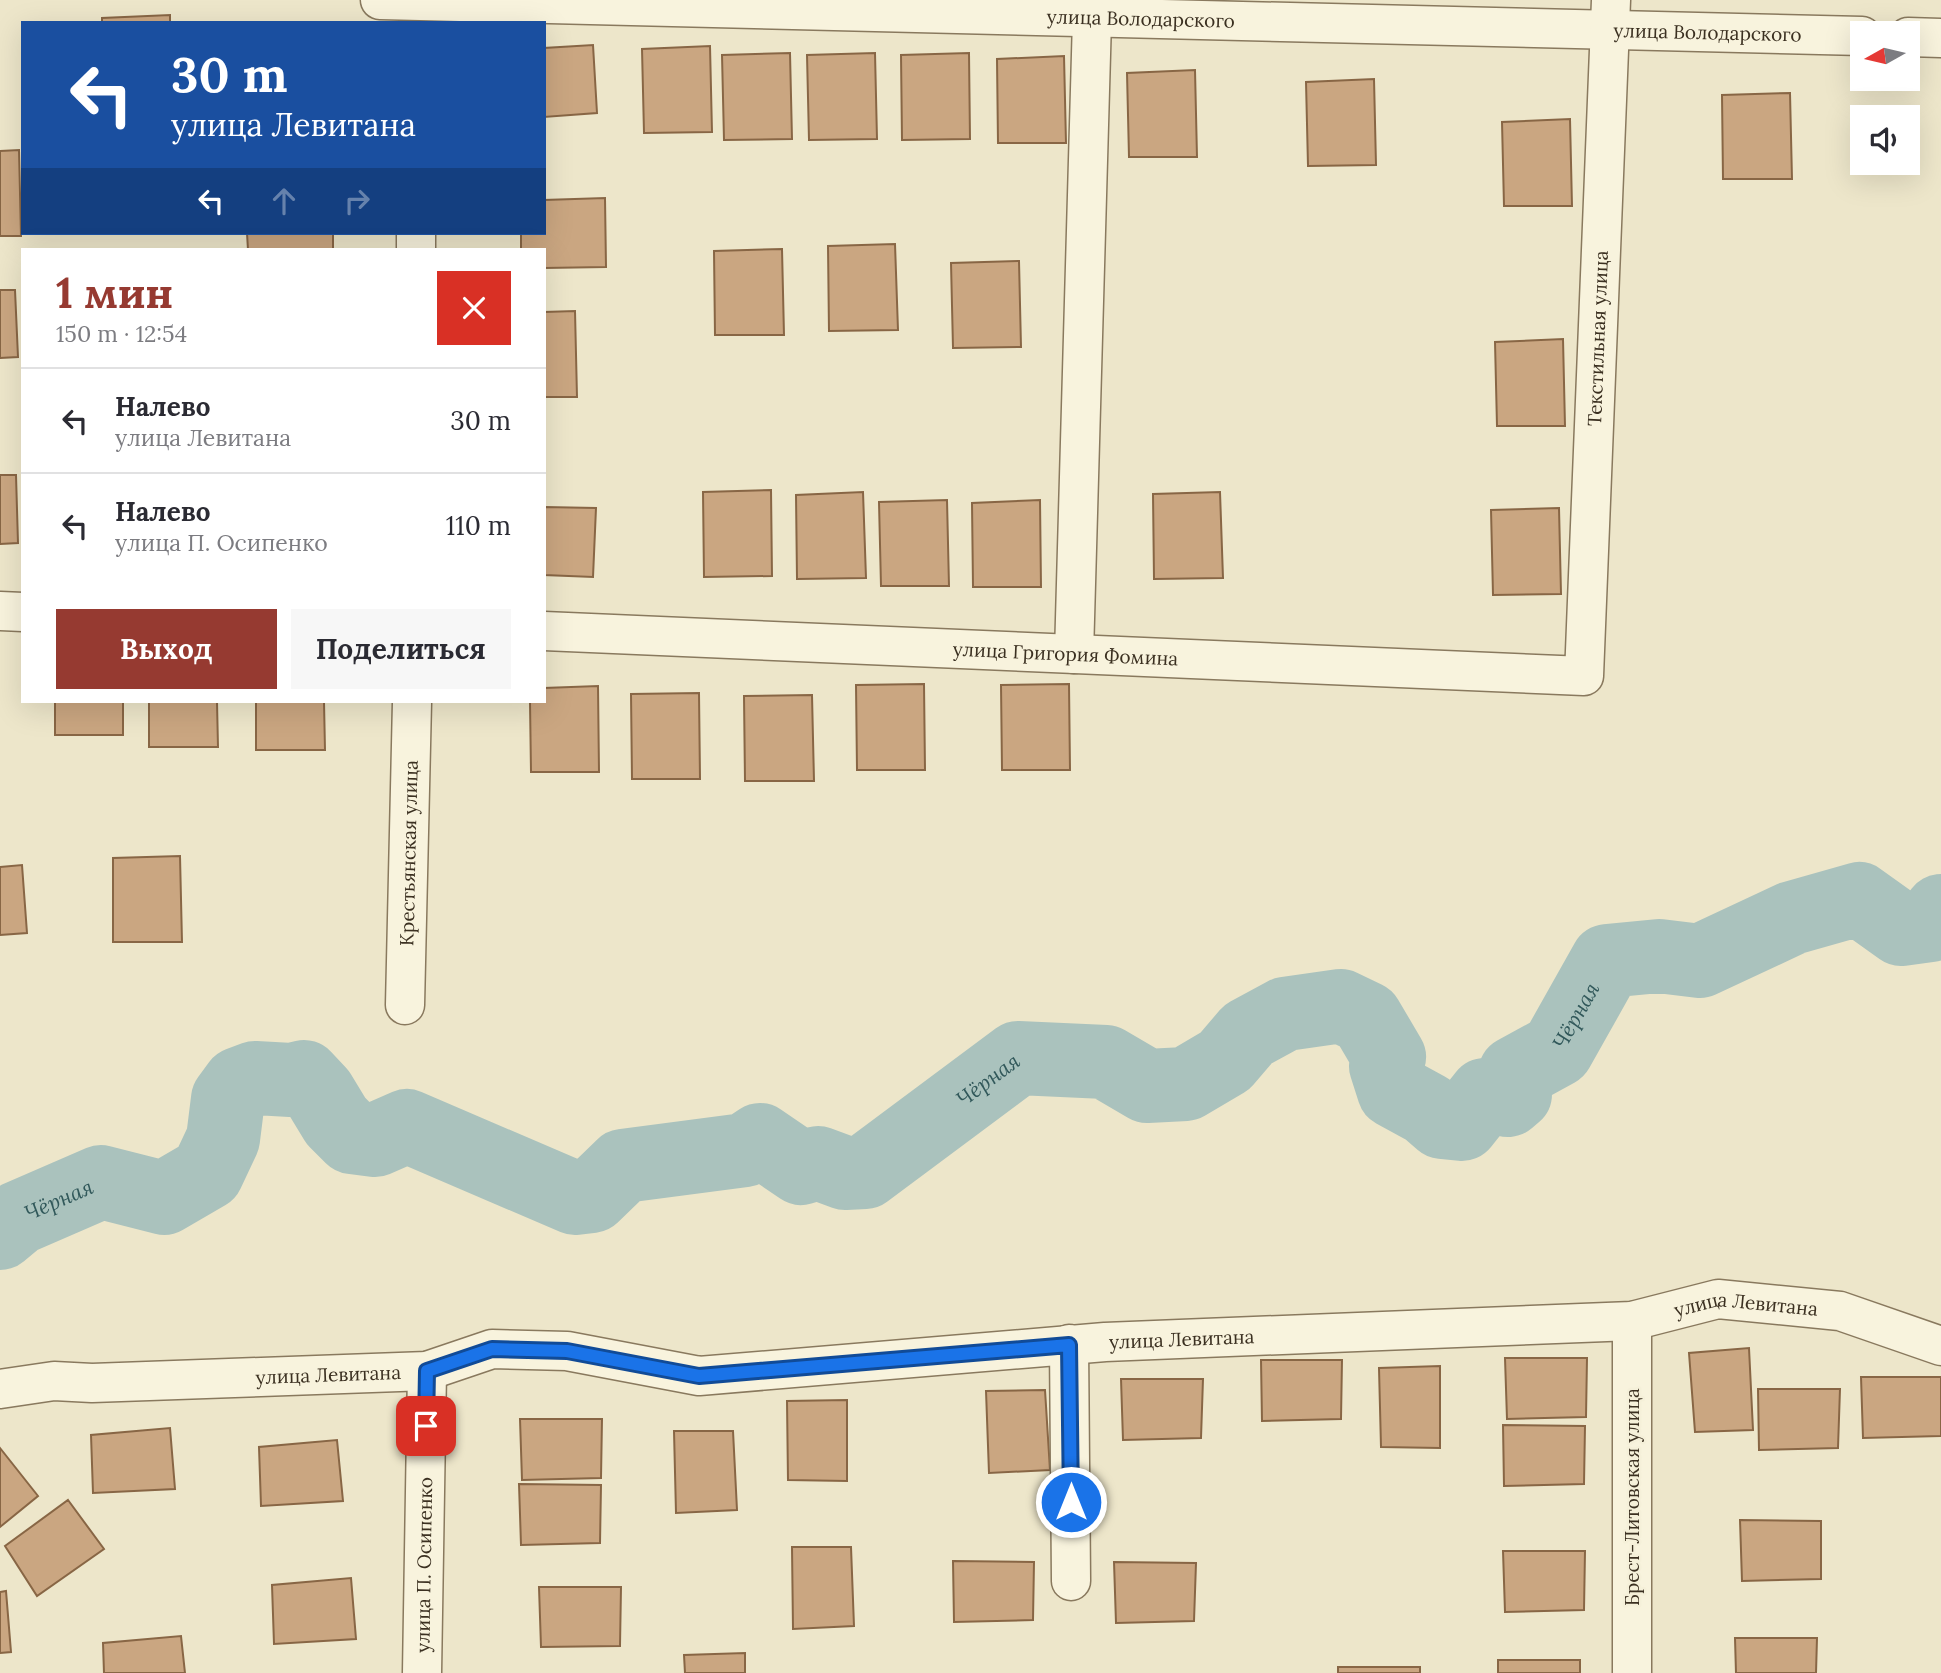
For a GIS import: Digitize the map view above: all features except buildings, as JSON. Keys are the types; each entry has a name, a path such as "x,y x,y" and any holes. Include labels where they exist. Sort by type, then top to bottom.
{"street":[{"name":"улица Володарского","path":"380,0 418,8 1092,19 1611,15 1850,35"},
{"name":"Текстильная улица","path":"1584,676 1611,15"},
{"path":"1074,654 1092,19"},
{"path":"1920,37 1941,38"},
{"path":"0,611 21,612"},
{"name":"улица Григория Фомина","path":"546,631 1584,676"},
{"name":"Крестьянская улица","path":"405,1005 412,703"},
{"name":"улица Левитана","path":"0,1389 54,1381 92,1383 427,1371 492,1349 567,1351 699,1376 1069,1345 1632,1321 1718,1299 1840,1311 1941,1346"},
{"name":"Брест-Литовская улица","path":"1632,1321 1632,1673"},
{"path":"1069,1345 1071,1581"},
{"name":"улица П. Осипенко","path":"422,1673 427,1371"}],"waterway":[{"name":"Чёрная","path":"0,1233 18,1218 101,1182 164,1198 207,1173 223,1139 228,1099 239,1084 255,1078 291,1080 304,1077 319,1093 336,1121 352,1137 375,1140 407,1126 575,1198 592,1196 623,1166 745,1150 760,1140 801,1168 818,1163 845,1173 865,1172 1018,1058 1106,1062 1147,1086 1186,1084 1225,1061 1248,1034 1285,1014 1341,1006 1366,1018 1389,1057 1386,1066 1394,1091 1427,1109 1442,1122 1462,1124 1485,1095 1500,1095 1508,1100 1515,1094 1515,1073 1557,1050 1607,961 1659,956 1700,961 1792,918 1859,899 1901,929 1930,925 1941,911"}],"route":[{"path":"426,1426 427,1371 492,1349 567,1351 699,1376 1069,1345 1071,1502"}]}
